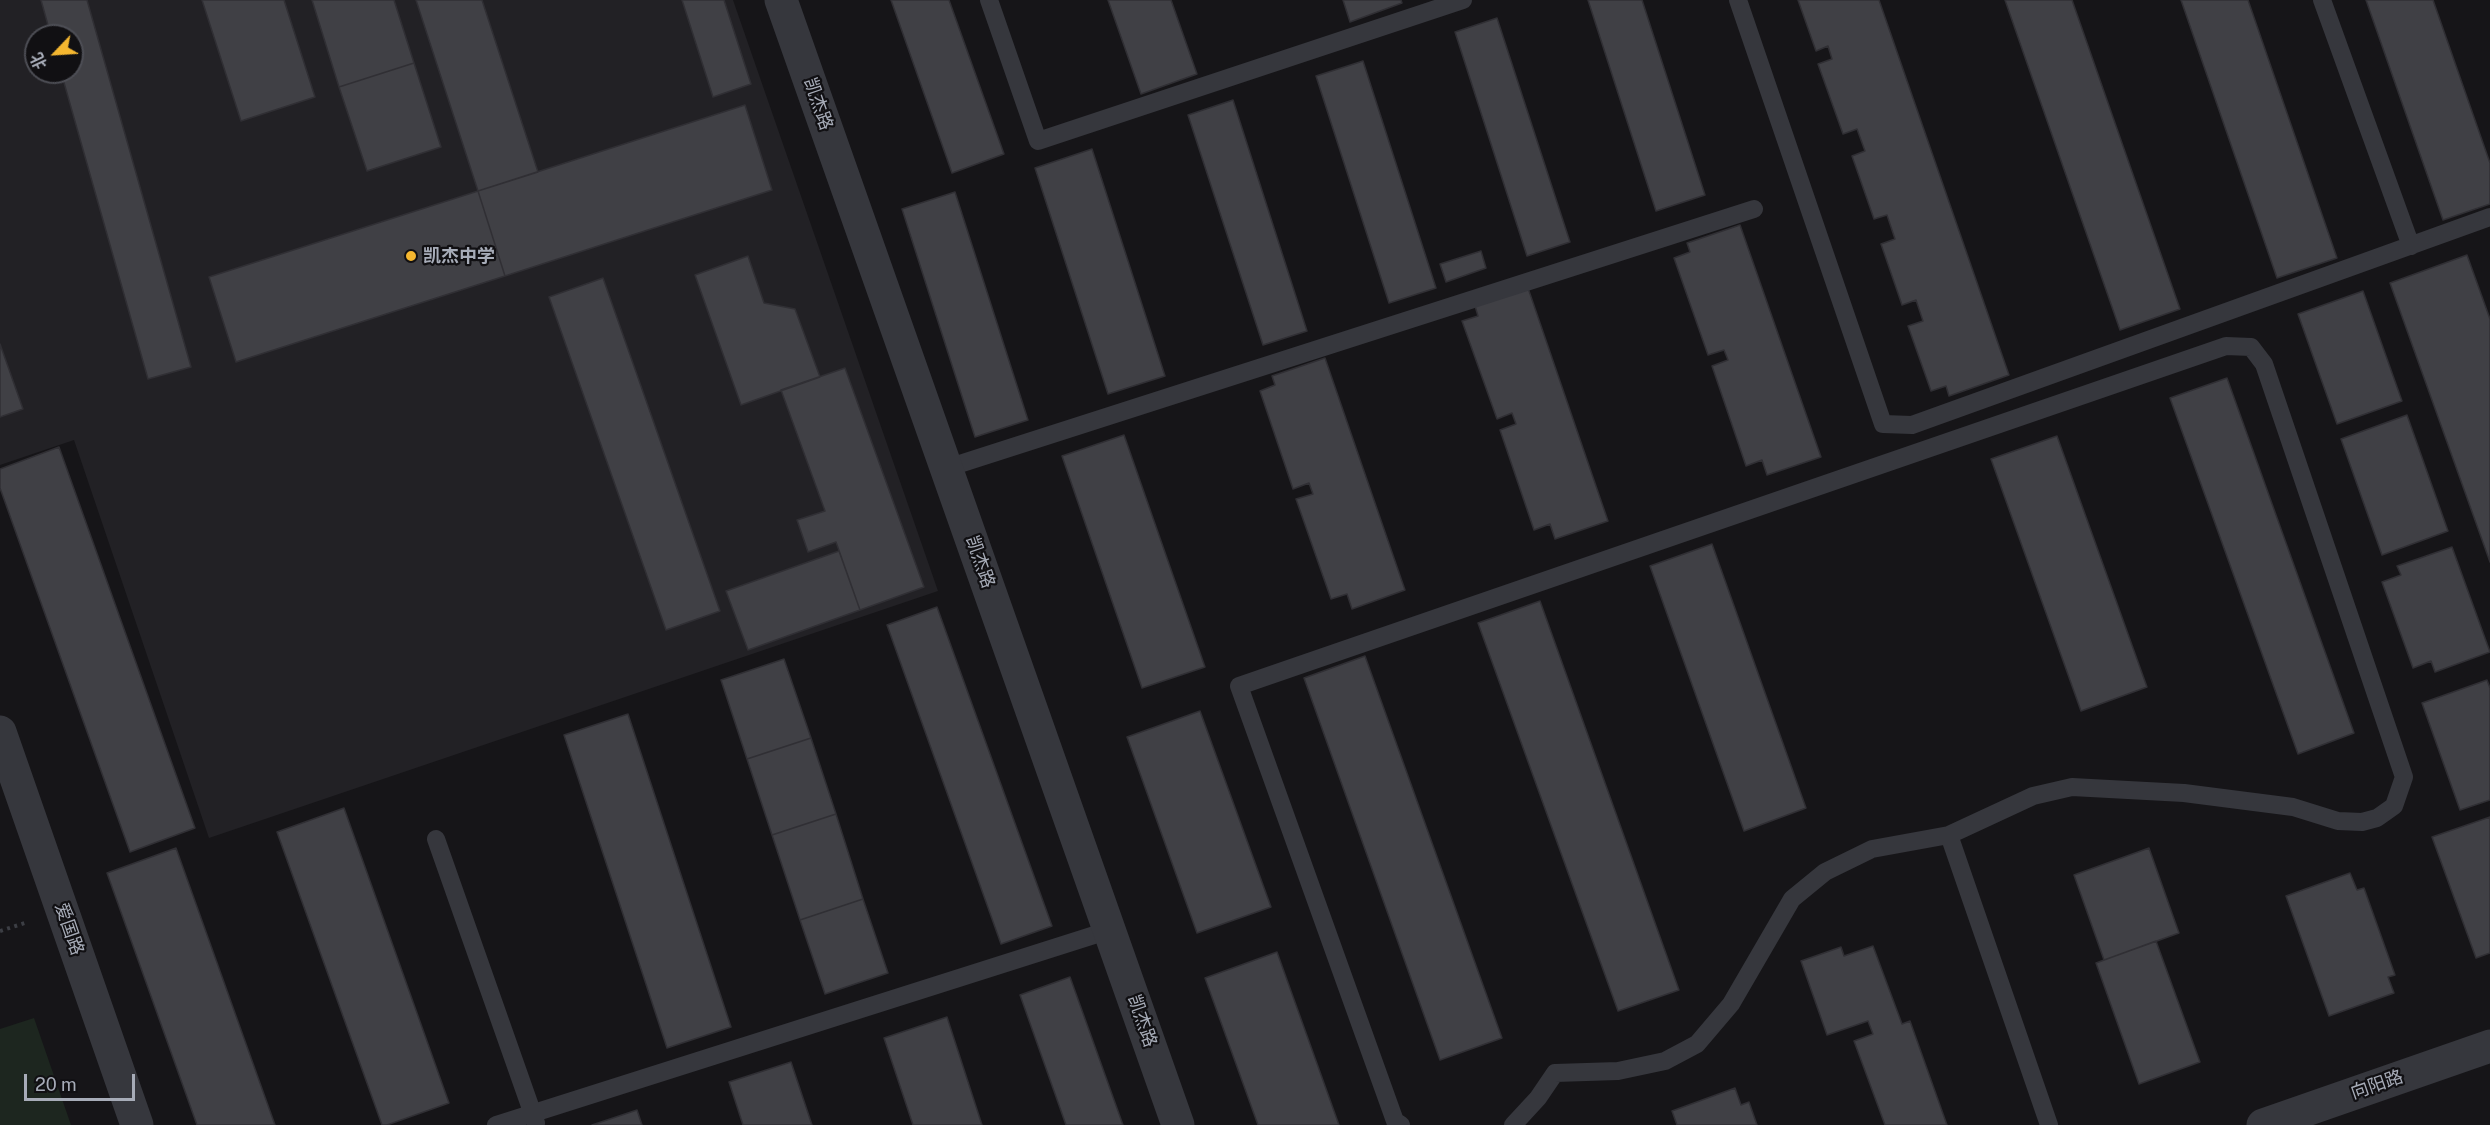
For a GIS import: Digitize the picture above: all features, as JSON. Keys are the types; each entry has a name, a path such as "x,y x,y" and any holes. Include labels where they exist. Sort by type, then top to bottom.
{"street":[{"name":"凯杰路","path":"781,0 1178,1125"},
{"name":"爱国路","path":"0,732 137,1125"},
{"name":"向阳路","path":"2281,1122 2490,1046"}],"lane":[{"path":"989,0 1038,141 1463,0"},
{"path":"1738,0 1883,424 1912,425 2490,218"},
{"path":"2322,0 2411,246"},
{"path":"947,468 1754,209"},
{"path":"1401,1125 1395,1121 1239,686 2226,345 2251,347 2264,364 2404,777 2394,806 2377,818 2362,822 2338,821 2293,807 2184,793 2072,787 2033,796 1949,835 1872,849 1825,872 1792,899 1731,1004 1697,1044 1665,1061 1618,1071 1555,1073 1538,1098 1513,1125"},
{"path":"1949,835 2049,1125"},
{"path":"436,839 534,1119"},
{"path":"496,1125 534,1119 1110,930"}],"shaded area":[{"name":"凯杰中学","path":"0,0 733,0 938,591 209,838 74,440 0,465"},
{"path":"34,1018 71,1125 0,1125 0,1029"}],"building":[{"path":"41,0 87,0 191,367 148,379 64,84 84,84 84,24 48,24"},
{"path":"202,0 284,0 315,97 241,121"},
{"path":"312,0 394,0 414,63 339,87"},
{"path":"416,0 482,0 538,172 478,191"},
{"path":"682,0 724,0 751,84 713,97"},
{"path":"891,0 949,0 1004,154 952,173"},
{"path":"1108,0 1171,0 1197,74 1141,94"},
{"path":"1343,0 1401,0 1402,3 1350,22"},
{"path":"1588,0 1642,0 1705,195 1656,211"},
{"path":"1798,0 1879,0 2009,375 1949,396 1946,386 1931,391 1908,326 1923,321 1916,300 1902,305 1881,244 1895,239 1887,215 1874,219 1852,156 1865,151 1857,129 1843,134 1818,64 1832,59 1828,46 1816,51"},
{"path":"2005,0 2072,0 2180,309 2120,330"},
{"path":"2181,0 2248,0 2337,258 2277,278"},
{"path":"2366,0 2433,0 2490,163 2490,204 2443,220"},
{"path":"1497,18 1570,242 1527,256 1455,32"},
{"path":"1363,61 1436,288 1389,303 1316,76"},
{"path":"414,63 441,147 367,171 339,87"},
{"path":"1233,100 1307,331 1263,345 1188,115"},
{"path":"745,105 772,190 505,276 478,191"},
{"path":"1092,149 1165,376 1108,394 1035,168"},
{"path":"478,191 505,276 236,362 209,277"},
{"path":"955,192 1028,420 975,437 902,209"},
{"path":"1740,225 1821,457 1767,475 1762,460 1746,466 1712,366 1728,360 1724,350 1708,355 1674,258 1690,252 1687,243"},
{"path":"1481,251 1486,268 1446,282 1440,264"},
{"path":"2467,255 2490,319 2490,562 2390,283"},
{"path":"748,256 764,303 795,309 820,377 741,405 695,275"},
{"path":"603,278 720,611 666,630 549,297"},
{"path":"1528,288 1608,521 1555,539 1550,524 1534,530 1500,430 1516,424 1512,413 1497,419 1462,321 1478,316 1475,306"},
{"path":"2363,291 2402,401 2337,424 2298,314"},
{"path":"0,344 23,409 0,417"},
{"path":"1325,358 1405,590 1352,609 1347,594 1331,599 1296,499 1313,494 1309,483 1293,489 1260,391 1275,385 1272,376"},
{"path":"845,368 924,587 860,610 836,542 808,552 797,520 825,511 781,390"},
{"path":"2227,378 2354,733 2298,754 2170,398"},
{"path":"2407,415 2448,531 2382,555 2341,439"},
{"path":"1124,435 1205,667 1142,688 1062,456"},
{"path":"2057,436 2147,687 2081,711 1991,459"},
{"path":"59,447 195,828 130,852 0,488 0,469"},
{"path":"1712,544 1806,808 1744,831 1650,566"},
{"path":"2452,547 2490,652 2435,672 2431,661 2413,668 2382,582 2401,575 2397,566"},
{"path":"839,551 860,610 748,650 726,591"},
{"path":"1540,601 1679,990 1618,1011 1478,623"},
{"path":"937,607 1052,926 1001,944 887,625"},
{"path":"1365,656 1502,1038 1440,1060 1304,678"},
{"path":"784,659 811,738 747,759 721,680"},
{"path":"2487,680 2490,688 2490,800 2460,810 2422,703"},
{"path":"1200,711 1271,907 1197,933 1127,737"},
{"path":"628,714 731,1027 667,1048 564,735"},
{"path":"811,738 836,814 772,835 747,759"},
{"path":"344,808 449,1103 387,1125 382,1125 277,832"},
{"path":"836,814 863,899 800,920 772,835"},
{"path":"2490,817 2490,953 2476,958 2432,837"},
{"path":"176,848 275,1125 197,1125 107,873"},
{"path":"2149,848 2179,933 2104,960 2074,875"},
{"path":"2350,873 2357,890 2364,888 2395,975 2388,977 2394,993 2329,1016 2286,896"},
{"path":"863,899 888,973 825,994 800,920"},
{"path":"2156,941 2200,1062 2139,1084 2096,963"},
{"path":"1873,946 1902,1024 1910,1021 1947,1125 1885,1125 1854,1041 1873,1034 1868,1021 1827,1035 1801,961 1841,947 1844,956"},
{"path":"1277,952 1339,1125 1258,1125 1205,978"},
{"path":"1070,977 1123,1125 1066,1125 1020,995"},
{"path":"947,1017 982,1125 913,1125 884,1038"},
{"path":"791,1062 812,1125 743,1125 729,1082"},
{"path":"1735,1088 1741,1105 1749,1102 1757,1125 1677,1125 1672,1111"},
{"path":"637,1110 642,1125 592,1125"}],"place":[{"name":"凯杰中学","path":"411,256"}]}
